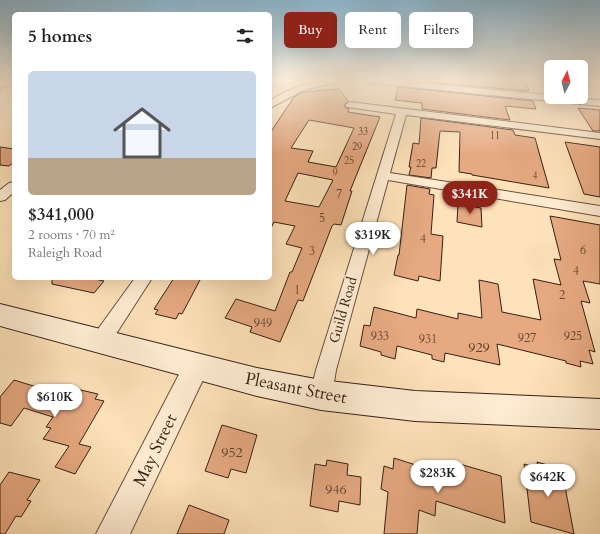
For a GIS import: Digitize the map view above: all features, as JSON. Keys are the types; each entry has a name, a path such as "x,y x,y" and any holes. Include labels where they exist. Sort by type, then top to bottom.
{"main road":[{"name":"Pleasant Street","path":"0,315 196,367 257,382 322,395 415,406 600,414"}],"street":[{"path":"350,105 600,136"},
{"name":"Guild Road","path":"322,395 326,370 402,111"},
{"path":"382,175 600,211"},
{"path":"0,197 12,188"},
{"path":"100,342 143,280"},
{"name":"May Street","path":"114,534 196,367"}],"building":[{"path":"289,105 344,105 349,109 348,112 380,117 350,191 352,191 341,225 334,224 332,226 303,301 298,300 280,342 250,332 252,327 225,318 236,299 275,311 290,272 292,272 302,248 286,244 295,226 274,222 272,226 272,130","holes":["309,120 354,128 336,167 308,162 313,151 291,148","298,173 333,180 319,207 285,201"]},
{"path":"422,105 534,105 536,109 505,106 510,120 422,109"},
{"path":"578,108 600,110 600,131 593,131"},
{"path":"421,118 513,130 515,135 535,138 549,188 459,172 460,132 440,131 436,168 432,168 431,178 409,175 413,143 419,144"},
{"path":"565,142 600,147 600,197 584,194"},
{"path":"0,147 12,149 12,164 9,166 0,165"},
{"path":"407,185 430,189 429,194 434,195 431,234 443,236 440,281 419,276 418,281 394,275 399,255"},
{"path":"458,204 481,208 482,227 457,222"},
{"path":"550,216 600,225 600,284 583,281 590,303 581,301 595,352 589,350 593,364 580,361 581,367 566,363 566,361 497,344 500,365 445,353 444,362 432,359 432,355 397,346 395,359 381,355 381,352 360,346 364,325 370,326 374,307 416,318 417,309 458,319 458,313 482,318 479,280 498,284 502,312 541,320 533,279 561,285 554,259 561,260"},
{"path":"52,280 104,281 94,293 52,284"},
{"path":"173,280 200,280 182,314 179,313 176,319 155,314 158,310 154,309"},
{"path":"14,380 40,388 37,392 64,400 72,388 98,394 95,399 104,401 79,444 91,447 75,474 55,467 69,446 43,439 51,428 46,427 53,417 24,408 11,426 0,423 0,397"},
{"path":"222,425 257,435 246,473 231,469 228,478 205,471"},
{"path":"394,458 456,478 456,463 501,476 505,523 436,501 435,516 419,510 417,534 384,534 388,492 381,489 384,466 393,469"},
{"path":"327,460 348,464 347,475 361,477 360,505 339,501 338,512 310,506 315,464 326,466"},
{"path":"537,462 558,468 559,475 563,476 574,534 531,522 524,464 538,468"},
{"path":"9,472 40,480 27,500 31,501 21,517 16,516 5,534 0,534 0,485"},
{"path":"189,505 229,520 224,534 177,534"}]}
